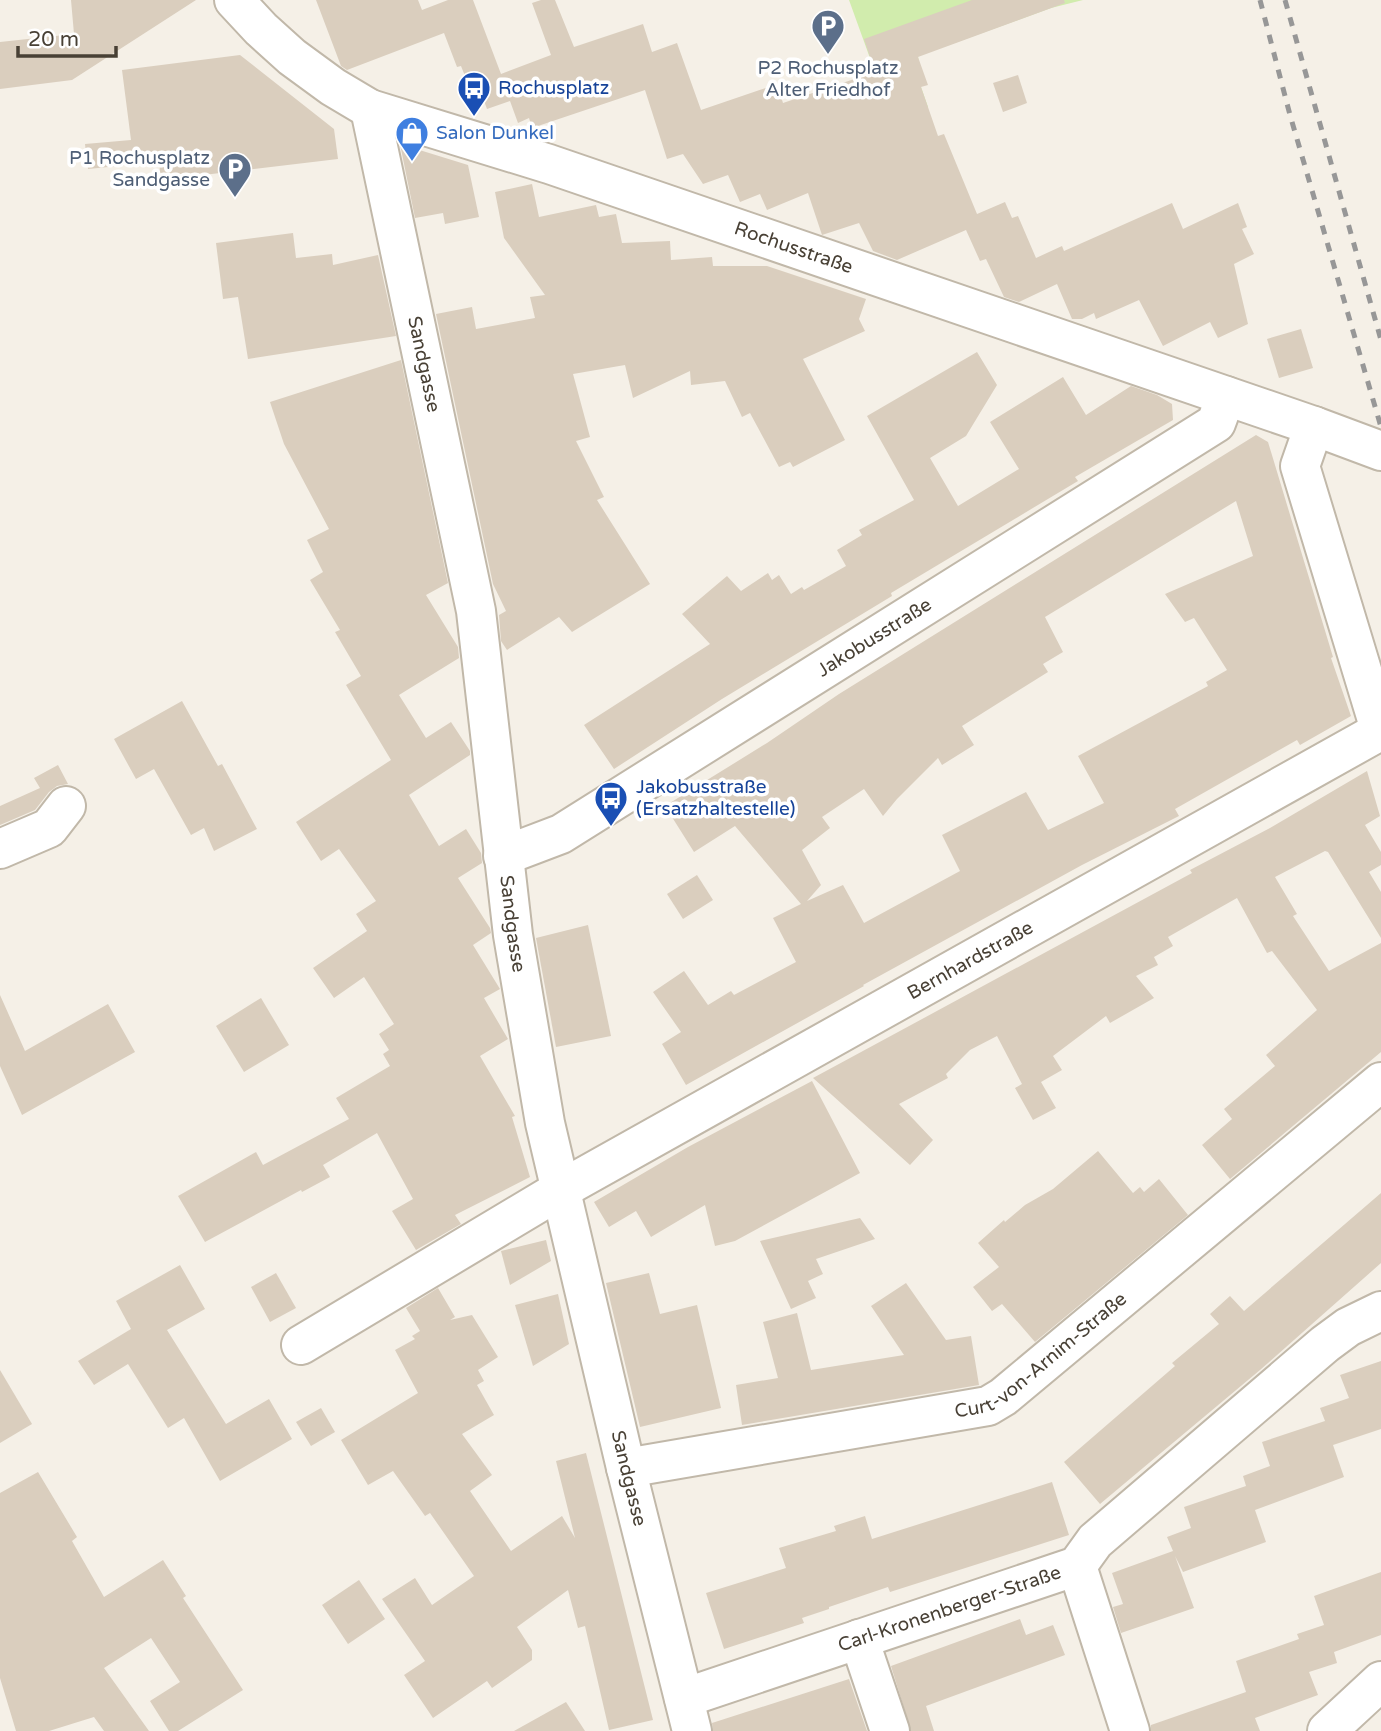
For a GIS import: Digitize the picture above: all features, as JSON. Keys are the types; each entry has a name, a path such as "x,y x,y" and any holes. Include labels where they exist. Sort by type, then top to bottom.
{"street":[{"name":"Rochusstraße","path":"234,0 261,30 292,57 333,87 370,109 550,164 1381,451"},
{"name":"Sandgasse","path":"370,109 476,611 503,856 534,1067 626,1468 688,1714"},
{"name":"Jakobusstraße","path":"503,856 561,834 1216,423 1226,396"},
{"path":"1314,426 1300,466 1381,732"},
{"name":"Bernhardstraße","path":"301,1345 560,1189 1381,732"},
{"path":"0,849 48,828 66,806"},
{"name":"Curt-von-Arnim-Straße","path":"626,1468 988,1406 1003,1397 1381,1082"},
{"name":"Carl-Kronenberger-Straße","path":"688,1714 859,1639 1077,1566 1095,1541 1325,1344 1348,1327 1381,1311"},
{"path":"1077,1566 1130,1731"},
{"path":"859,1639 890,1731"},
{"path":"1327,1731 1381,1681"}],"green space":[{"path":"849,0 1083,0 1051,8 918,56 921,87 928,107 909,114 841,85 875,72"}],"building":[{"path":"71,0 196,0 72,80 0,89 0,42 74,34"},
{"path":"316,0 418,0 422,10 448,0 473,0 501,74 551,55 532,3 555,0 574,47 643,24 652,52 677,43 701,110 777,84 783,103 875,72 864,39 972,0 1064,0 1065,3 918,57 928,85 921,87 938,136 944,134 977,214 1005,202 1012,218 1018,216 1036,258 1062,246 1064,251 1172,203 1183,229 1238,203 1247,227 1242,229 1254,254 1234,264 1248,324 1218,338 1210,322 1163,346 1139,300 1096,319 1094,313 1082,319 1072,319 1057,284 1019,302 1004,297 986,259 980,261 966,230 897,260 873,251 859,223 822,235 808,193 767,210 760,194 740,202 728,175 703,184 683,154 667,159 645,90 532,128 529,118 518,123 510,101 487,109 474,73 465,76 461,66 457,67 444,33 347,70 341,66"},
{"path":"240,55 334,129 338,159 161,180 159,162 88,169 85,144 131,140 122,70"},
{"path":"1018,75 1027,103 1003,112 993,83"},
{"path":"400,144 468,165 479,217 445,224 443,213 415,218"},
{"path":"532,184 539,217 596,205 599,217 616,214 622,243 670,241 671,260 712,257 713,266 767,266 866,299 859,319 865,331 803,359 845,440 793,467 790,462 779,467 750,413 742,417 725,381 691,385 690,371 633,398 625,365 573,374 590,437 576,441 604,497 597,500 650,584 572,632 559,617 507,650 501,641 499,615 506,611 493,584 436,314 472,307 476,329 535,318 530,297 545,295 504,238 495,192"},
{"path":"293,233 296,258 332,254 333,265 378,255 396,336 248,359 238,297 223,299 216,243"},
{"path":"1301,329 1313,368 1279,378 1267,339"},
{"path":"977,352 997,385 966,436 930,458 958,506 1019,469 990,422 1063,377 1086,415 1131,386 1157,395 1172,404 1173,420 1075,477 1078,481 891,593 892,596 722,699 614,769 584,725 710,644 682,614 727,576 741,591 768,573 772,580 779,575 791,594 802,587 804,590 846,566 837,550 862,535 859,530 914,500 867,416"},
{"path":"401,360 448,583 426,595 458,647 459,658 399,695 426,738 451,722 470,751 470,755 409,795 439,846 466,829 481,853 482,863 458,878 490,928 491,933 473,945 500,989 484,998 508,1039 480,1056 515,1116 512,1117 530,1177 455,1215 461,1224 416,1250 392,1211 413,1199 377,1133 323,1165 330,1177 205,1242 178,1196 256,1152 263,1165 349,1119 336,1098 390,1066 383,1054 389,1050 379,1034 394,1024 364,977 334,998 313,968 367,931 356,914 376,901 339,849 321,861 296,822 391,760 346,685 361,676 335,632 340,630 310,580 323,572 307,540 329,529 284,444 270,402"},
{"path":"1256,435 1268,442 1333,657 1331,658 1351,716 1300,745 1297,740 1175,809 1179,816 1082,865 686,1085 662,1044 681,1032 653,992 684,971 708,1005 731,991 734,995 796,962 773,918 801,904 735,826 694,852 665,806 767,743 839,694","holes":["1236,501 1253,556 1165,594 1185,622 1194,618 1227,670 1206,682 1208,686 1078,756 1104,803 1048,830 1026,792 942,835 960,871 864,923 843,885 807,901 821,885 802,850 830,828 822,817 864,789 883,816 938,758 942,765 974,745 962,726 1048,672 1043,664 1063,652 1045,617"]},
{"path":"182,701 218,766 222,764 257,829 214,851 204,828 191,835 154,769 136,779 114,739"},
{"path":"58,765 68,784 57,786 49,792 35,810 0,825 0,806 40,788 34,778"},
{"path":"1367,771 1380,816 1365,825 1381,852 1381,865 1369,872 1381,892 1381,938 1328,852 1325,851 1275,877 1297,914 1293,916 1329,971 1381,943 1381,1052 1230,1179 1202,1145 1232,1119 1224,1109 1275,1066 1266,1055 1317,1010 1272,951 1267,953 1237,898 1168,937 1173,946 1154,957 1158,965 1136,976 1154,998 1110,1023 1106,1016 1053,1056 1062,1070 1041,1082 1056,1108 1033,1120 1015,1088 1022,1084 997,1036 970,1050 946,1074 948,1078 899,1104 933,1140 910,1165 813,1078 1192,873 1190,870 1270,828"},
{"path":"697,875 713,900 683,919 667,894"},
{"path":"588,925 611,1036 556,1047 536,938"},
{"path":"0,995 25,1051 108,1004 135,1052 22,1115 0,1066"},
{"path":"261,998 289,1045 244,1072 216,1026"},
{"path":"812,1081 860,1173 735,1241 715,1246 705,1205 651,1237 636,1211 609,1227 594,1202 688,1147"},
{"path":"1098,1151 1133,1193 1140,1187 1144,1192 1159,1179 1188,1215 1035,1342 1002,1304 992,1311 973,1287 999,1267 978,1243 1004,1220 1005,1222 1025,1205 1053,1189"},
{"path":"1381,1193 1381,1263 1260,1370 1100,1504 1064,1462 1175,1366 1172,1363 1219,1324 1210,1314 1230,1296 1244,1311"},
{"path":"860,1218 875,1239 816,1259 823,1274 808,1281 816,1298 791,1309 760,1241"},
{"path":"546,1240 551,1261 510,1285 501,1251"},
{"path":"180,1265 205,1309 167,1330 226,1424 269,1399 292,1439 220,1481 184,1418 168,1428 128,1364 94,1385 78,1361 131,1329 116,1301"},
{"path":"276,1273 296,1308 270,1322 251,1287"},
{"path":"649,1273 660,1314 697,1305 721,1408 640,1427 606,1283"},
{"path":"906,1283 946,1340 971,1336 979,1385 742,1425 736,1385 778,1378 763,1322 797,1313 811,1370 904,1355 871,1306"},
{"path":"438,1288 455,1317 450,1320 472,1315 498,1357 478,1370 484,1381 477,1385 494,1415 462,1434 492,1475 470,1491 511,1551 562,1516 575,1538 556,1461 586,1453 653,1720 609,1730 585,1626 578,1628 568,1590 517,1627 532,1650 532,1660 492,1688 487,1681 433,1718 404,1675 425,1661 382,1599 415,1578 432,1605 474,1576 430,1513 425,1516 393,1471 368,1485 341,1440 418,1393 395,1350 415,1339 412,1336 420,1331 406,1308"},
{"path":"558,1294 569,1344 533,1366 515,1305"},
{"path":"1381,1361 1381,1429 1333,1445 1344,1477 1255,1510 1266,1542 1183,1572 1175,1556 1194,1608 1121,1633 1113,1607 1123,1604 1112,1573 1173,1551 1167,1537 1191,1528 1184,1507 1246,1486 1243,1476 1270,1466 1262,1442 1325,1421 1320,1408 1349,1398 1340,1375"},
{"path":"0,1370 32,1424 0,1443"},
{"path":"321,1408 335,1432 311,1446 296,1422"},
{"path":"38,1472 77,1537 72,1541 104,1597 163,1560 186,1596 183,1598 243,1690 178,1731 169,1731 150,1701 180,1682 151,1638 104,1668 149,1731 104,1731 94,1717 49,1731 16,1731 0,1678 0,1493"},
{"path":"1052,1482 1069,1535 890,1592 888,1587 802,1618 804,1623 724,1649 706,1593 786,1568 779,1548 836,1531 834,1526 865,1516 872,1539"},
{"path":"1381,1572 1381,1635 1334,1652 1337,1663 1309,1672 1318,1695 1255,1718 1260,1731 1151,1731 1151,1725 1246,1692 1236,1661 1299,1639 1297,1634 1324,1625 1314,1596"},
{"path":"359,1580 385,1619 348,1644 322,1605"},
{"path":"1020,1619 1026,1635 1053,1625 1065,1655 926,1706 934,1731 911,1731 891,1666"},
{"path":"849,1679 867,1731 713,1731 712,1723"},
{"path":"566,1702 585,1731 514,1731"}],"railway":[{"path":"1260,0 1290,115 1381,427"},
{"path":"1285,0 1381,340"}],"place":[{"name":"P2 Rochusplatz Alter Friedhof","path":"828,56"},
{"name":"Rochusplatz","path":"474,118"},
{"name":"Salon Dunkel","path":"412,163"},
{"name":"P1 Rochusplatz Sandgasse","path":"235,199"},
{"name":"Jakobusstraße (Ersatzhaltestelle)","path":"611,828"}]}
